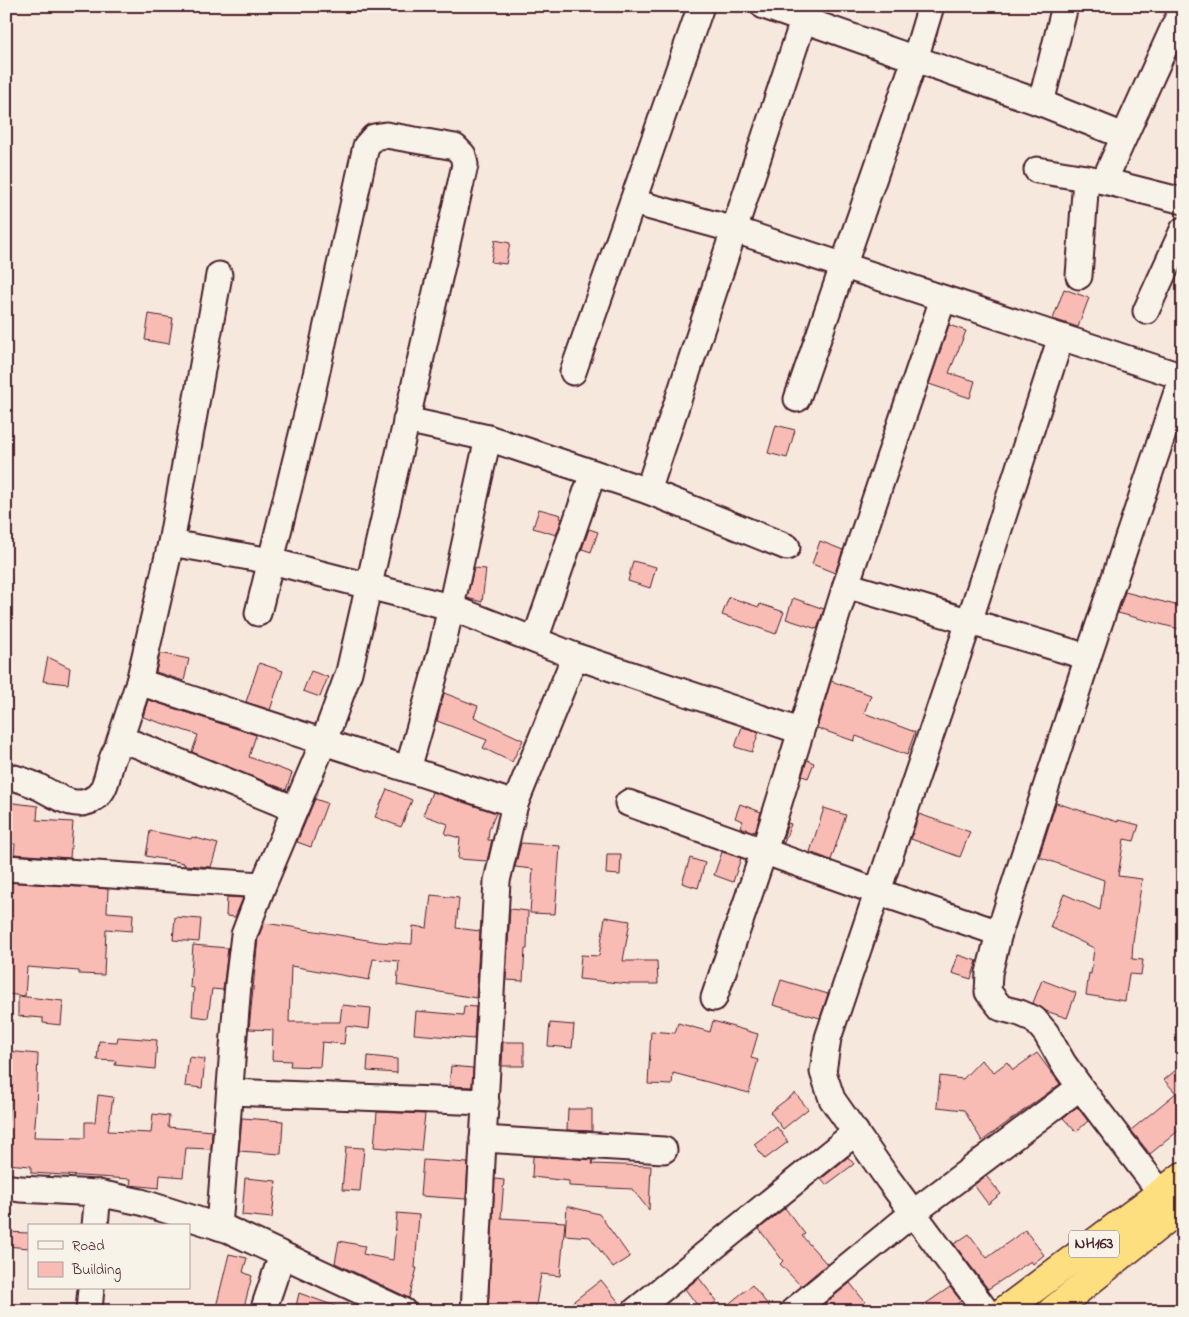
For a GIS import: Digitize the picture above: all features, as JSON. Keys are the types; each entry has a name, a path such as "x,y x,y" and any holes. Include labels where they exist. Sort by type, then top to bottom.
{"highway":[{"name":"NH163","path":"1052,1311 1172,1200 1183,1176"},
{"name":"NH163","path":"1004,1311 1172,1200"}],"street":[{"path":"572,372 701,6"},
{"path":"764,6 805,13 915,59 1041,103 1124,136"},
{"path":"797,399 915,59 931,6"},
{"path":"1041,103 1065,6"},
{"path":"1079,276 1095,179 1124,136 1183,7"},
{"path":"648,491 805,13"},
{"path":"219,1227 238,984 244,935 324,741 349,672 465,165 463,155 454,147 386,135 374,137 366,146 311,398 258,614"},
{"path":"1037,170 1095,179 1183,201"},
{"path":"633,202 734,230 1182,377 999,933 989,972 988,992 1001,1008 1020,1012 1034,1019 1046,1033 1063,1063 1080,1087 1172,1200"},
{"path":"1146,311 1183,230"},
{"path":"6,776 20,779 62,800 82,804 96,797 104,788 139,682 172,542 219,275"},
{"path":"714,998 764,851 846,585 943,299"},
{"path":"986,1311 832,1099 823,1072 828,1038 969,622 1061,337"},
{"path":"406,420 488,438 648,491 787,547"},
{"path":"408,769 441,652 488,438"},
{"path":"535,640 593,473"},
{"path":"172,542 271,561 450,607 575,656 800,731"},
{"path":"846,585 1088,658"},
{"path":"474,1311 497,880 514,804 575,656"},
{"path":"139,682 514,804"},
{"path":"117,749 125,743 136,744 295,809"},
{"path":"628,803 999,933"},
{"path":"6,868 263,885"},
{"path":"793,1311 913,1213 1080,1087"},
{"path":"230,1092 486,1102"},
{"path":"636,1311 856,1132"},
{"path":"483,1139 664,1150"},
{"path":"6,1187 98,1194 141,1202 219,1227 394,1309"},
{"path":"95,1224 98,1194"},
{"path":"263,1311 282,1255"},
{"path":"89,1311 91,1290"}],"building":[{"path":"495,240 510,243 506,264 491,262"},
{"path":"1064,289 1089,298 1078,327 1053,319"},
{"path":"149,314 173,318 169,344 145,340"},
{"path":"949,325 966,331 949,373 975,381 970,398 929,384"},
{"path":"776,425 795,430 787,458 768,453"},
{"path":"539,509 561,515 560,518 562,519 556,535 533,528"},
{"path":"589,529 598,532 591,552 582,549"},
{"path":"820,541 843,550 835,573 812,564"},
{"path":"633,561 656,567 650,588 628,581"},
{"path":"474,568 486,569 482,602 467,598"},
{"path":"1125,592 1183,607 1183,630 1118,613"},
{"path":"729,597 759,607 760,604 784,612 776,634 722,615"},
{"path":"793,598 824,609 817,629 786,619"},
{"path":"160,653 189,659 184,681 156,672"},
{"path":"48,657 70,668 68,684 43,681"},
{"path":"259,663 283,671 270,710 246,702"},
{"path":"311,671 328,677 320,697 303,691"},
{"path":"831,681 871,695 864,713 915,732 907,755 856,736 854,741 817,728"},
{"path":"444,693 478,706 474,717 523,740 512,762 483,748 487,740 437,721"},
{"path":"148,700 256,735 249,757 292,773 286,790 192,752 198,735 143,717"},
{"path":"742,727 759,732 752,752 735,747"},
{"path":"807,760 814,763 808,778 802,776"},
{"path":"387,789 412,800 401,827 375,817"},
{"path":"432,792 496,813 489,830 488,840 492,840 487,861 458,859 460,838 445,834 448,824 423,815"},
{"path":"315,799 327,803 311,847 297,842"},
{"path":"6,802 38,806 37,820 73,822 70,858 14,854 15,844 6,843"},
{"path":"1056,803 1118,822 1118,820 1139,825 1134,841 1124,839 1118,876 1142,879 1132,959 1143,960 1141,975 1129,974 1125,1001 1086,995 1094,948 1050,927 1064,894 1100,910 1104,880 1039,857"},
{"path":"740,804 761,812 755,832 740,827 743,821 735,818"},
{"path":"824,808 846,815 831,860 810,852"},
{"path":"919,814 970,832 960,857 911,839"},
{"path":"788,823 791,824 784,843 782,842"},
{"path":"150,831 191,839 192,837 218,844 211,867 184,865 184,863 146,856"},
{"path":"521,843 560,846 555,914 530,913 533,869 515,867"},
{"path":"722,852 741,858 733,882 714,875"},
{"path":"607,854 621,854 620,875 606,874"},
{"path":"690,858 705,863 698,888 682,883"},
{"path":"6,882 108,889 107,912 133,914 132,931 106,929 104,975 79,974 79,971 27,967 25,996 6,994"},
{"path":"431,895 459,898 456,928 480,931 476,998 397,985 399,961 373,959 369,980 291,966 289,1022 340,1022 342,1005 371,1008 369,1029 346,1026 344,1044 322,1042 320,1067 290,1066 291,1061 272,1060 273,1030 249,1029 258,938 264,923 379,942 412,944 413,926 427,928"},
{"path":"227,897 243,898 235,917 226,916"},
{"path":"510,909 528,911 527,949 525,949 523,981 506,980"},
{"path":"175,917 201,919 199,942 173,940"},
{"path":"605,917 630,921 623,961 657,961 658,984 629,984 579,979 581,955 599,956"},
{"path":"193,945 228,948 223,990 212,989 208,1018 192,1016 194,988 190,987"},
{"path":"958,955 977,961 971,979 952,973"},
{"path":"781,980 828,994 820,1018 773,1005"},
{"path":"1042,980 1076,993 1067,1018 1046,1011 1033,1003"},
{"path":"18,996 63,1001 61,1025 43,1023 43,1018 18,1016"},
{"path":"464,1006 476,1007 474,1039 414,1034 416,1011 463,1015"},
{"path":"713,1021 758,1034 751,1058 758,1060 749,1093 673,1073 672,1085 648,1084 651,1031 675,1033 678,1023 710,1032"},
{"path":"550,1023 574,1025 572,1048 548,1046"},
{"path":"118,1037 157,1040 155,1069 115,1065 116,1061 97,1060 99,1041 117,1042"},
{"path":"503,1042 524,1042 524,1066 502,1066"},
{"path":"6,1051 38,1054 34,1137 85,1138 85,1122 95,1122 98,1095 113,1097 108,1131 151,1133 153,1114 169,1116 168,1127 212,1131 211,1149 186,1148 183,1177 160,1175 159,1188 130,1185 131,1179 31,1173 31,1166 6,1164 10,1097 6,1097"},
{"path":"1037,1053 1060,1084 982,1141 964,1110 937,1107 940,1076 963,1079 981,1060 994,1072 1007,1062 1013,1070"},
{"path":"368,1056 397,1059 397,1073 367,1071"},
{"path":"189,1057 205,1059 202,1088 185,1086"},
{"path":"1183,1064 1183,1127 1150,1154 1131,1130 1176,1093 1164,1080"},
{"path":"451,1066 473,1068 472,1087 449,1086"},
{"path":"795,1093 808,1109 783,1129 770,1112"},
{"path":"1077,1107 1088,1121 1076,1132 1063,1118"},
{"path":"568,1109 592,1109 592,1131 567,1130"},
{"path":"377,1112 425,1114 421,1151 374,1147"},
{"path":"242,1118 283,1121 281,1154 239,1151"},
{"path":"777,1127 788,1142 765,1159 754,1144"},
{"path":"346,1147 364,1148 360,1191 342,1190"},
{"path":"533,1156 593,1160 592,1164 651,1166 649,1210 632,1189 569,1186 569,1181 532,1177"},
{"path":"848,1157 854,1164 826,1185 821,1179"},
{"path":"423,1160 468,1163 466,1199 420,1196"},
{"path":"986,1176 1001,1194 988,1204 974,1185"},
{"path":"245,1178 276,1181 272,1218 242,1215"},
{"path":"495,1179 504,1180 501,1218 565,1222 560,1276 541,1274 535,1311 488,1311"},
{"path":"567,1206 599,1214 630,1257 613,1268 590,1237 565,1235"},
{"path":"785,1208 805,1234 802,1236 827,1264 801,1286 780,1264 783,1261 759,1229"},
{"path":"397,1213 419,1215 415,1268 417,1268 409,1298 335,1263 339,1241 365,1246 363,1254 393,1260"},
{"path":"1025,1230 1044,1255 1033,1264 1031,1261 988,1289 954,1244 969,1234 987,1258"},
{"path":"6,1232 28,1233 28,1248 6,1246"},
{"path":"229,1254 247,1258 243,1272 252,1276 243,1311 215,1311"},
{"path":"699,1278 717,1301 705,1311 702,1311 685,1289"},
{"path":"601,1280 622,1306 621,1311 561,1311"},
{"path":"850,1283 872,1311 816,1311"},
{"path":"752,1285 773,1311 720,1311"},
{"path":"950,1287 961,1301 947,1311 915,1311"},
{"path":"299,1293 343,1309 343,1311 295,1311"}]}
